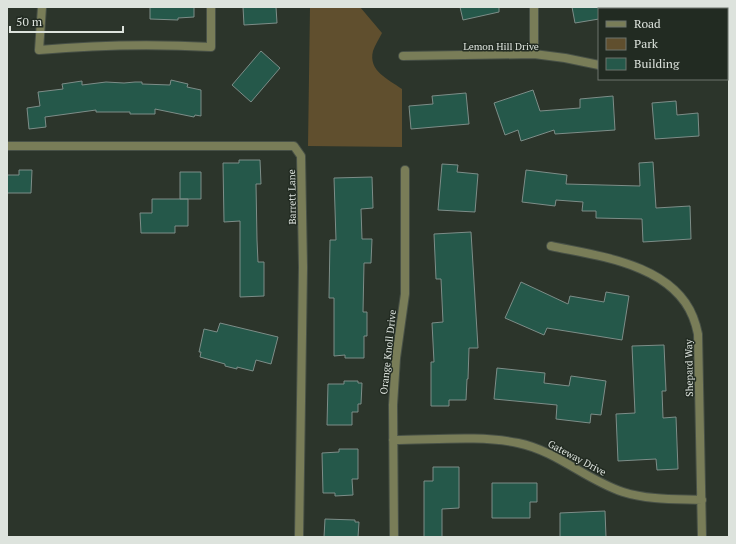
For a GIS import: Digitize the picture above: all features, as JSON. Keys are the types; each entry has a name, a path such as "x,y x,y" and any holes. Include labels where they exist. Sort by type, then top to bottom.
{"street":[{"path":"42,7 39,50 71,47 168,45 211,47 210,7"},
{"path":"534,7 534,54"},
{"name":"Lemon Hill Drive","path":"403,56 534,54 565,58 598,66"},
{"name":"Barrett Lane","path":"7,146 294,146 301,156 303,267 299,537"},
{"name":"Orange Knoll Drive","path":"394,537 393,405 396,358 405,294 405,170"},
{"name":"Shepard Way","path":"551,246 612,259 635,266 661,280 678,294 693,316 698,334 702,537"},
{"name":"Gateway Drive","path":"393,440 484,439 519,443 547,452 583,473 623,492 641,497 702,500"}],"green space":[{"path":"310,7 360,7 382,33 373,51 373,64 380,74 402,89 402,147 308,146"}],"building":[{"path":"150,7 194,7 194,17 178,18 178,20 150,19"},
{"path":"243,7 276,7 277,23 244,25"},
{"path":"460,7 499,7 499,12 463,20"},
{"path":"572,7 599,7 598,19 575,23"},
{"path":"261,51 280,68 251,102 232,85"},
{"path":"171,80 188,84 187,87 201,90 201,116 195,115 194,117 155,109 155,114 96,112 96,110 45,117 46,127 29,129 27,108 40,106 38,92 63,89 62,84 82,81 82,85 106,82 142,82 142,84 170,85"},
{"path":"533,90 540,111 580,108 580,99 613,96 615,130 555,134 554,130 521,141 518,130 505,135 494,103"},
{"path":"466,93 469,124 411,129 409,106 433,104 432,96"},
{"path":"676,101 677,115 698,113 699,136 655,139 652,103"},
{"path":"239,160 260,160 261,184 256,184 257,240 258,262 264,262 264,296 240,297 240,221 224,222 223,163 239,163"},
{"path":"653,162 656,208 690,206 691,239 643,242 642,219 596,218 596,211 582,211 583,202 556,200 555,206 522,202 526,170 567,175 566,184 640,186 639,163"},
{"path":"442,164 458,165 457,172 478,174 475,212 438,210"},
{"path":"19,170 32,170 31,193 7,193 7,175 19,175"},
{"path":"180,172 201,172 201,199 180,199"},
{"path":"372,177 373,208 361,209 362,239 372,239 371,263 364,263 363,312 367,312 367,336 364,336 364,358 345,358 345,355 334,356 334,298 329,298 330,240 336,240 334,178"},
{"path":"152,199 188,199 188,226 175,226 175,233 141,233 140,213 152,213"},
{"path":"471,232 478,348 469,348 466,400 449,400 449,406 431,406 431,362 434,362 432,323 443,322 441,279 436,279 434,234"},
{"path":"521,282 568,304 570,296 604,302 606,292 629,296 622,340 547,328 544,335 505,318"},
{"path":"220,323 278,337 271,364 256,360 253,371 225,366 225,364 200,357 201,352 199,352 204,329 217,332"},
{"path":"664,345 666,391 662,391 663,418 676,417 678,469 657,470 656,459 618,461 616,414 635,413 632,346"},
{"path":"497,368 545,373 544,383 569,386 571,376 606,381 601,415 591,414 590,423 556,419 557,405 494,399"},
{"path":"344,381 358,381 358,383 362,383 361,404 358,404 358,412 352,412 352,425 327,425 328,384 344,384"},
{"path":"339,449 358,449 358,479 352,479 353,495 335,496 335,493 323,493 322,453 339,452"},
{"path":"433,467 459,467 459,508 442,509 442,537 424,537 424,481 433,481"},
{"path":"492,483 537,483 537,502 530,502 530,518 492,518"},
{"path":"605,511 606,537 560,537 560,513"},
{"path":"325,519 355,520 355,522 359,522 358,537 324,537"}]}
